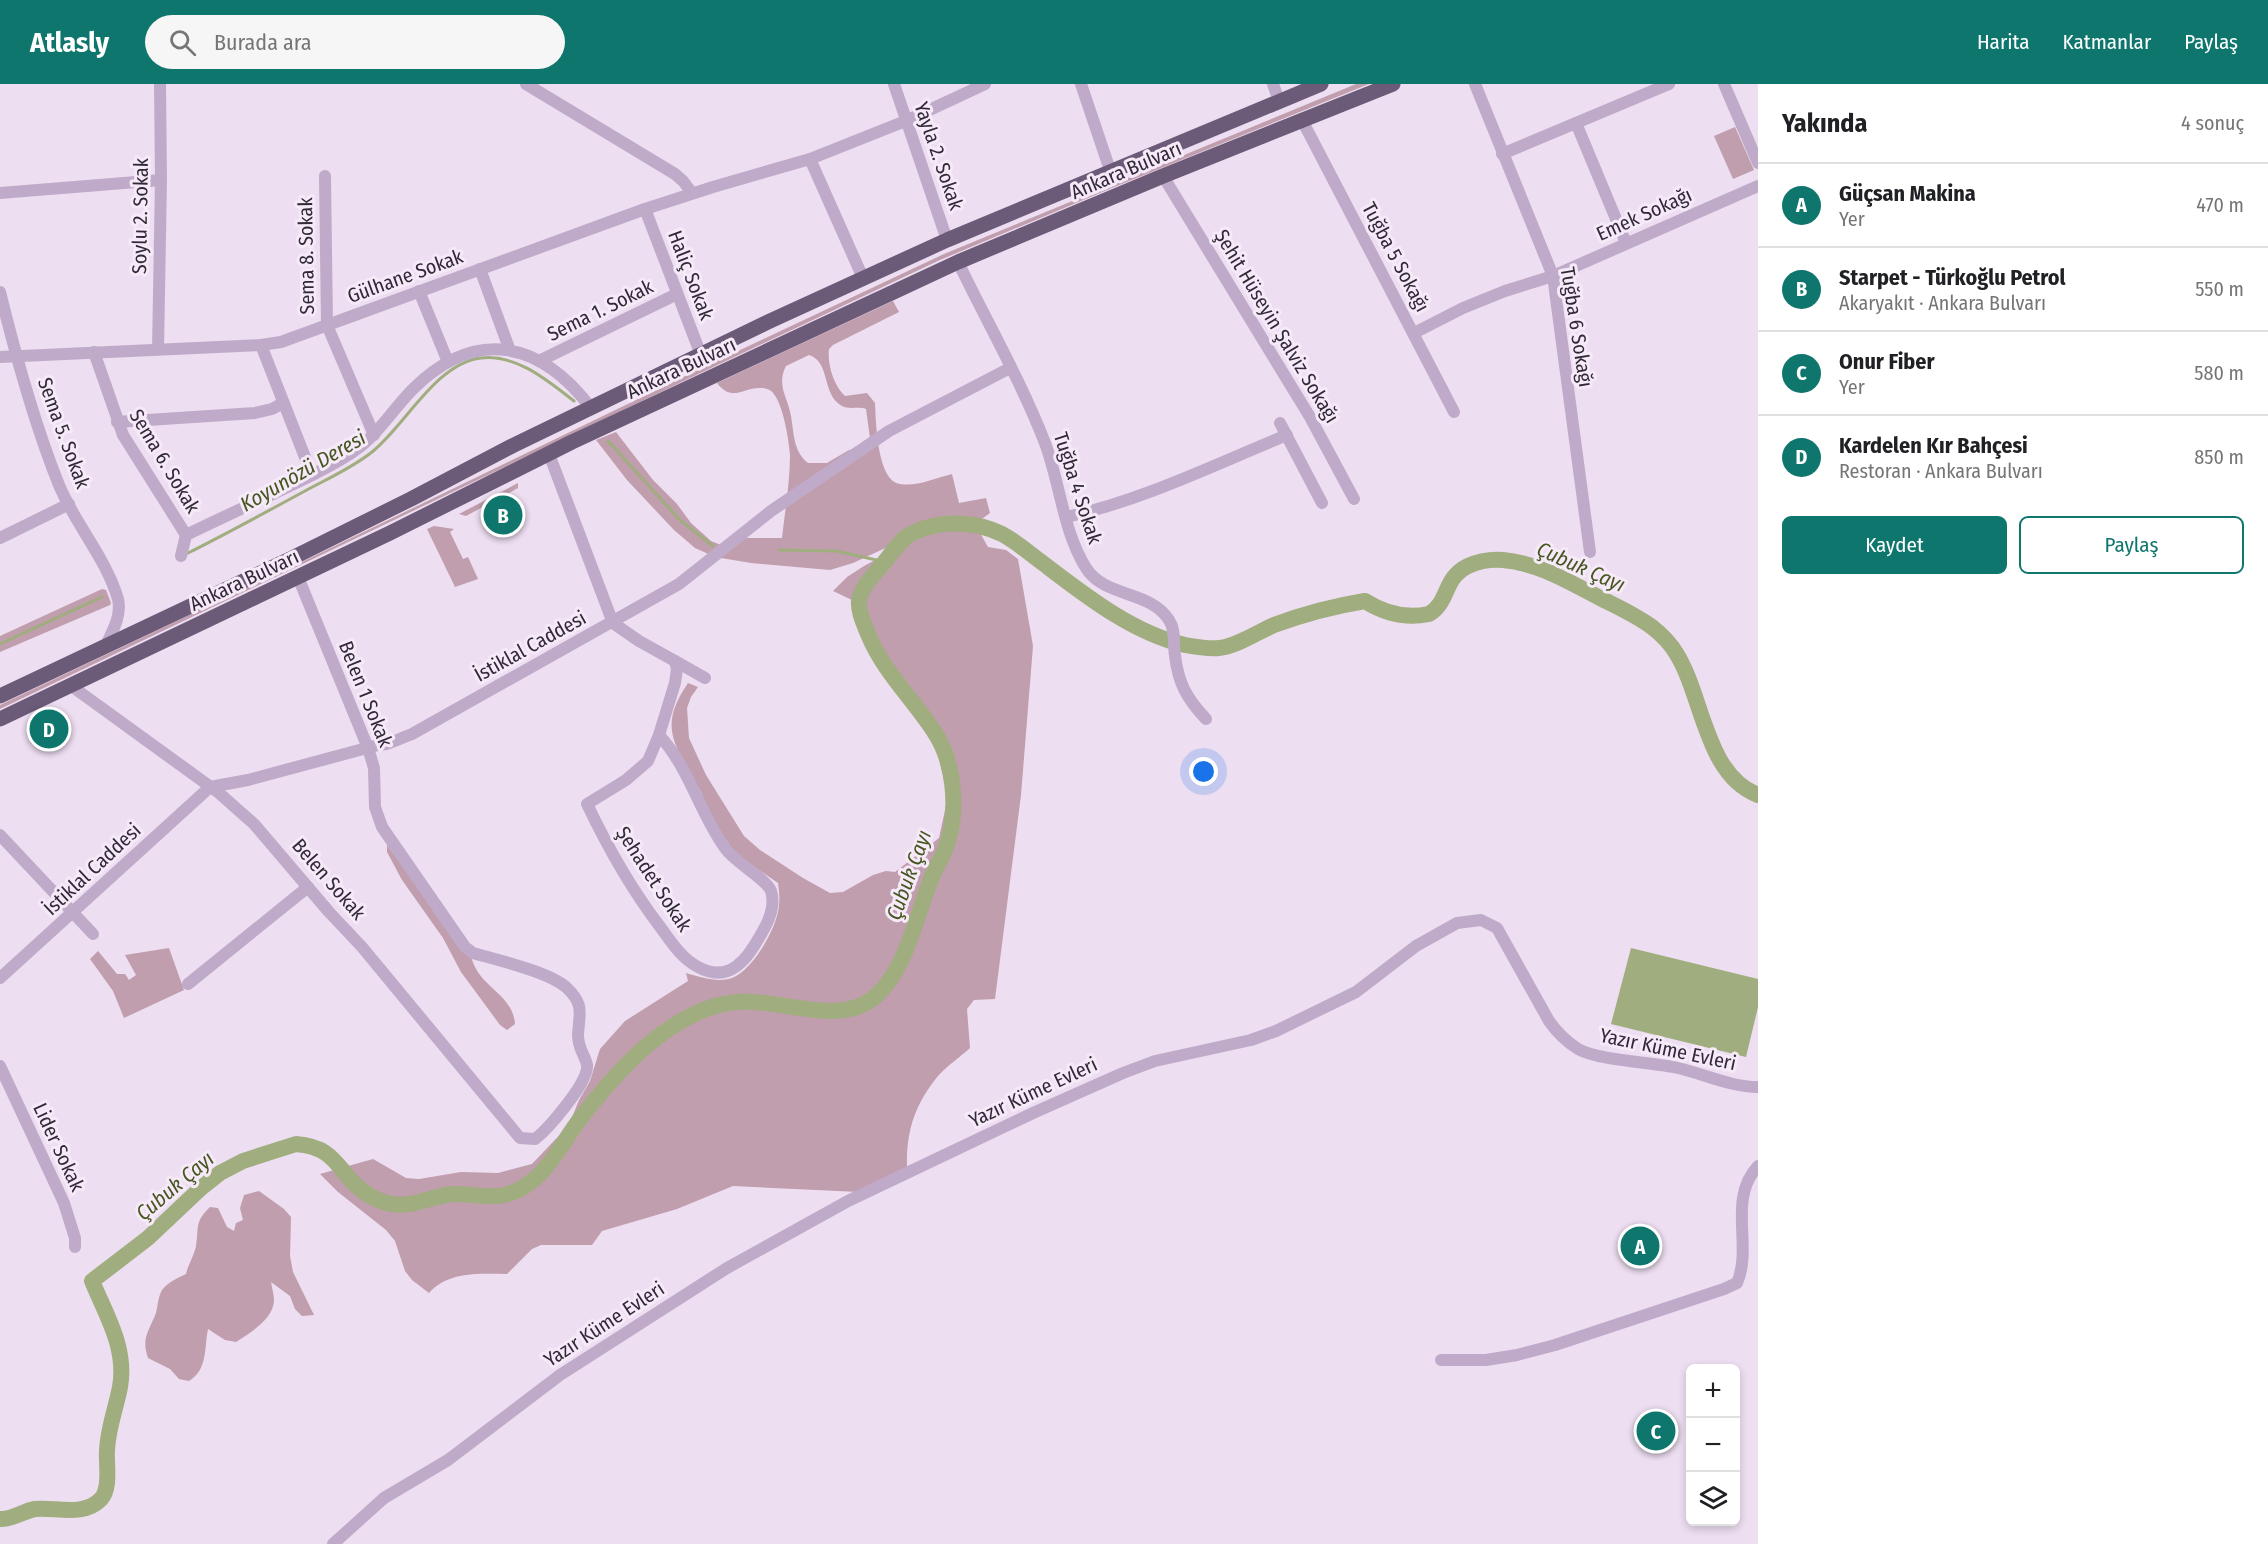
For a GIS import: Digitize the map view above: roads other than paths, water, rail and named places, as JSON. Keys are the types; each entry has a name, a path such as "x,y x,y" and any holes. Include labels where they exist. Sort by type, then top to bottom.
{"main road":[{"name":"Ankara Bulvarı","path":"0,696 288,560 512,446 863,278 1110,170 1321,84"},
{"name":"Ankara Bulvarı","path":"0,719 549,454 958,262 1163,176 1393,84"}],"street":[{"name":"Soylu 2. Sokak","path":"158,349 160,84"},
{"path":"526,84 675,174 692,193"},
{"name":"Yayla 2. Sokak","path":"894,84 947,240"},
{"name":"Gülhane Sokak","path":"0,357 261,345 281,342 645,209 810,159 908,120 985,84"},
{"path":"1081,84 1110,170"},
{"path":"1273,84 1279,101"},
{"name":"Tuğba 6 Sokağı","path":"1475,84 1553,276 1590,552"},
{"path":"1502,154 1669,84"},
{"path":"1724,84 1758,163"},
{"name":"Tuğba 5 Sokağı","path":"1302,120 1454,411"},
{"path":"1576,123 1626,243"},
{"path":"810,159 863,278"},
{"name":"Sema 8. Sokak","path":"325,176 327,326 374,435"},
{"name":"Şehit Hüseyin Şalviz Sokağı","path":"1163,176 1310,417 1354,499"},
{"path":"0,193 161,180"},
{"name":"Emek Sokağı","path":"1414,333 1484,298 1553,276 1758,186"},
{"name":"Haliç Sokak","path":"645,209 701,355"},
{"name":"Tuğba 4 Sokak","path":"958,262 1038,426 1080,558 1094,579 1107,587 1156,607 1170,621 1175,657 1185,695 1206,719"},
{"path":"480,269 509,348"},
{"path":"419,291 448,362"},
{"name":"Sema 5. Sokak","path":"0,292 35,420 58,484 110,579 118,601 117,620 105,646"},
{"name":"Sema 1. Sokak","path":"538,361 677,294"},
{"path":"261,345 312,475"},
{"name":"Sema 1. Sokak","path":"186,535 338,462 374,435 416,386 448,362 474,351 509,348 538,361 566,381 591,408"},
{"name":"Sema 6. Sokak","path":"94,352 117,422 186,535 181,556"},
{"name":"İstiklal Caddesi","path":"0,978 73,914 210,786 248,780 387,744 412,734 679,584 771,512 890,431 1010,368"},
{"path":"117,422 255,412 272,409 284,403"},
{"path":"1280,423 1322,503"},
{"path":"1066,518 1129,500 1287,435"},
{"path":"549,454 614,622 639,641 705,678"},
{"path":"0,538 69,504"},
{"name":"Belen 1 Sokak","path":"298,577 368,748 374,768 375,807 382,826 465,947 473,953 557,981 577,999 581,1012 578,1042 587,1063 584,1080 540,1135 535,1139 520,1138"},
{"path":"659,735 675,683 675,661"},
{"name":"Belen Sokak","path":"70,685 210,786 254,824 362,947 520,1138"},
{"name":"Şehadet Sokak","path":"659,735 683,768 726,850 740,865 764,880 772,894 768,922 753,948 740,966 724,972 699,968 675,947 645,906 614,857 587,804 626,780 642,767 648,761 659,735"},
{"path":"0,835 93,934"},
{"path":"188,984 308,887"},
{"name":"Yazır Küme Evleri","path":"333,1544 392,1492 448,1460 560,1375 727,1268 848,1201 1106,1080 1155,1061 1251,1040 1276,1032 1356,992 1416,946 1456,923 1481,920 1497,928 1548,1020 1579,1049 1610,1057 1675,1068 1758,1088"},
{"name":"Lider Sokak","path":"0,1066 64,1203 75,1238 75,1247"},
{"path":"1441,1360 1486,1360 1555,1346 1737,1283 1742,1272 1743,1257 1741,1205 1748,1181 1758,1166"}],"waterway":[{"name":"Koyunözü Deresi","path":"188,553 364,458 384,441 435,383 465,362 481,358 507,360 531,370 574,401"},
{"name":"Koyunözü Deresi","path":"608,441 681,521 713,546"},
{"name":"Çubuk Çayı","path":"0,1519 35,1509 78,1510 94,1505 101,1499 106,1489 108,1442 120,1387 121,1359 114,1332 92,1281 148,1238 220,1173 243,1161 296,1144 311,1146 322,1151 338,1164 359,1188 382,1202 403,1205 453,1194 504,1195 518,1190 539,1175 580,1119 637,1054 671,1027 690,1016 714,1006 741,1002 833,1011 863,1005 876,996 896,970 911,938 928,887 947,845 953,814 950,771 941,745 935,733 874,647 860,614 859,605 865,586 895,548 907,537 922,529 945,524 968,524 1002,534 1093,601 1129,623 1166,639 1206,648 1225,647 1285,621 1365,601 1396,614 1412,616 1429,614 1440,604 1454,577 1468,566 1494,560 1530,565 1628,612 1662,636 1674,649 1685,670 1716,752 1740,785 1758,795"},
{"name":"Koyunözü Deresi","path":"779,550 837,551 885,562"},
{"name":"Koyunözü Deresi","path":"0,644 102,597"}],"place":[{"name":"Starpet - Türkoğlu Petrol","path":"503,515"},
{"name":"Kardelen Kır Bahçesi","path":"49,729"},
{"name":"Güçsan Makina","path":"1640,1246"},
{"name":"Onur Fiber","path":"1656,1431"}]}
